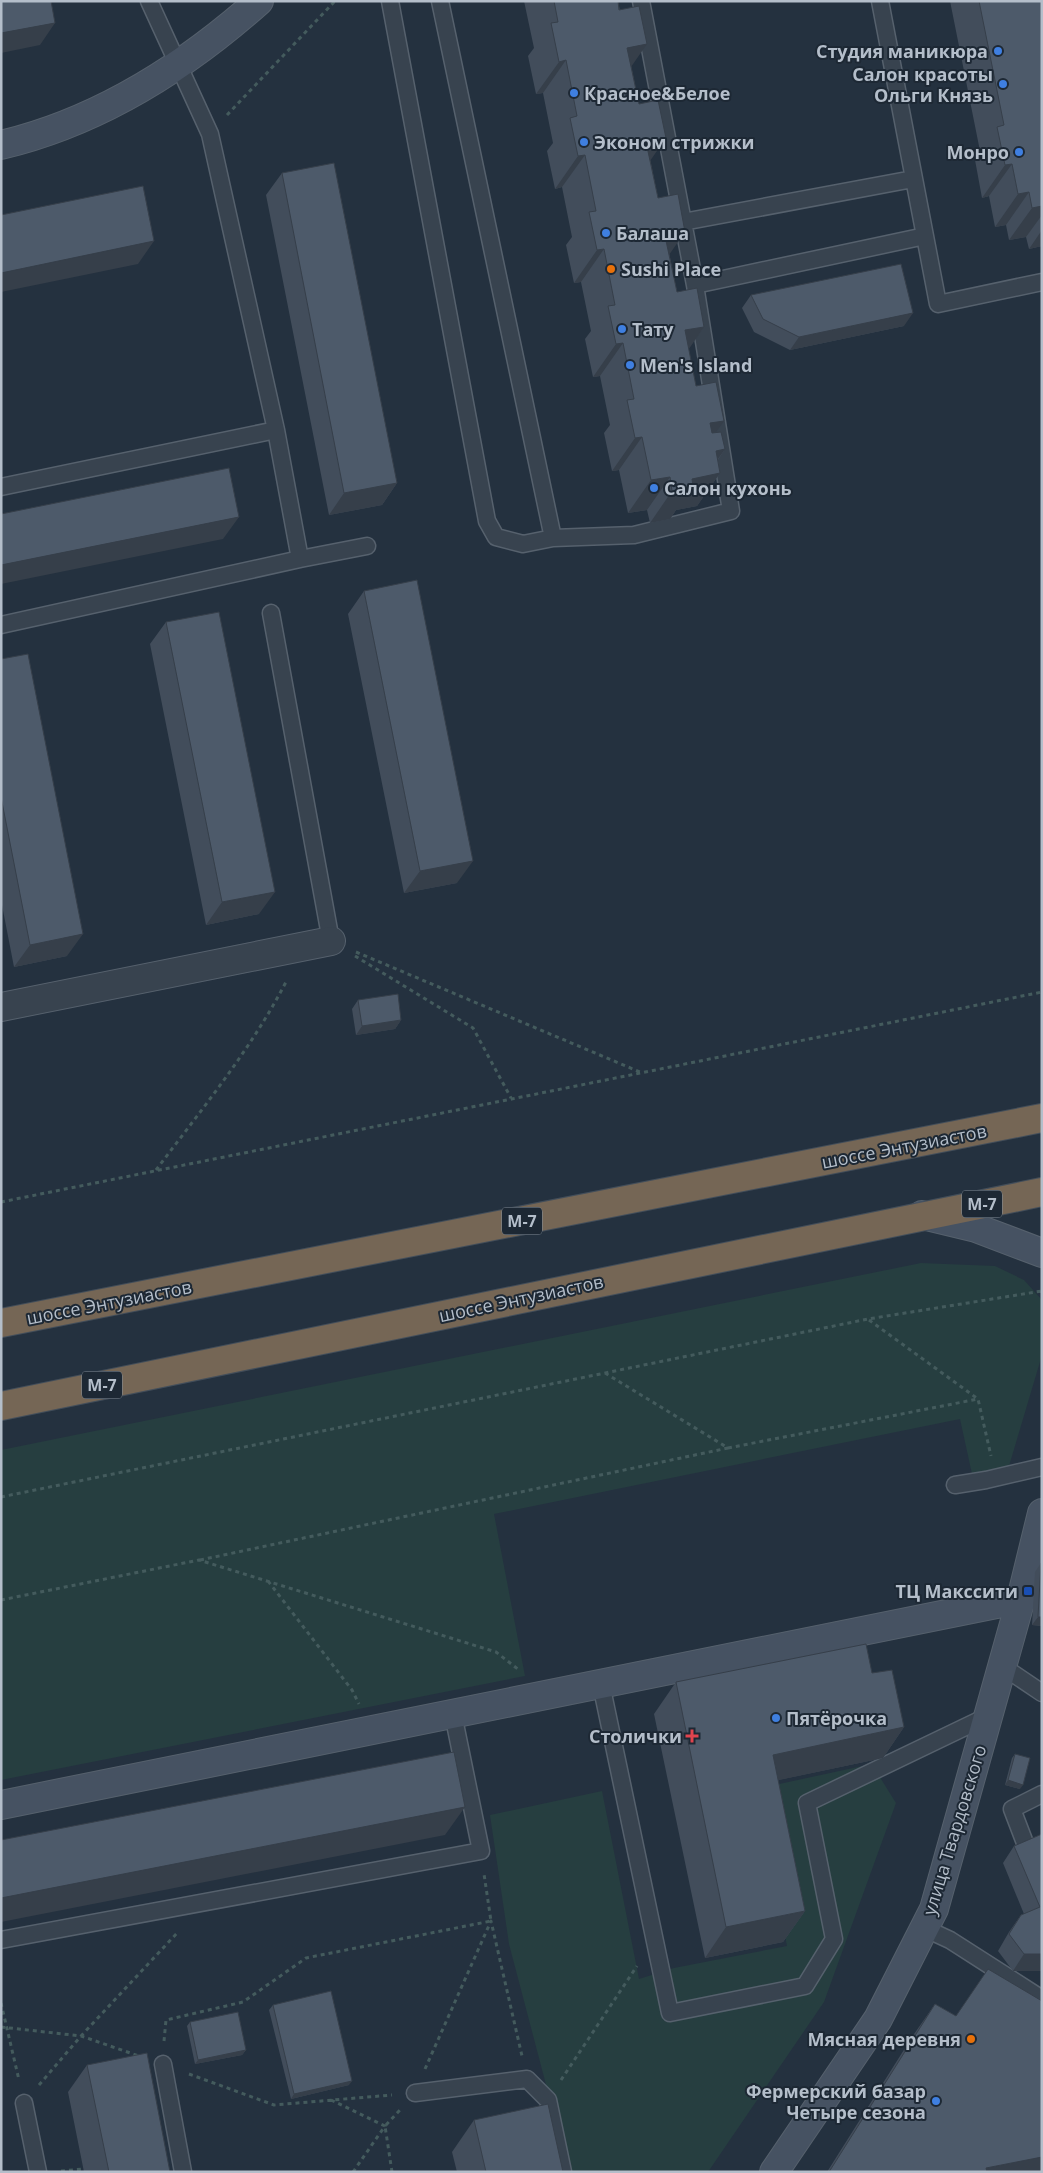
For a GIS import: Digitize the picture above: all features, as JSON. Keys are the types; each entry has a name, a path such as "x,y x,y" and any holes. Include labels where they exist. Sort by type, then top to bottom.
{"highway":[{"name":"шоссе Энтузиастов","path":"1,1323 1042,1118"},
{"name":"шоссе Энтузиастов","path":"1,1406 922,1215 1042,1192"}],"street":[{"path":"1,145 26,138 96,112 122,99 178,64 259,1"},
{"path":"1,1007 331,941"},
{"path":"922,1215 976,1228 1042,1253"},
{"name":"улица Твардовского","path":"774,2172 878,2019 934,1909 1021,1599 1042,1513"},
{"path":"1,1805 1021,1599"}],"lane":[{"path":"149,1 210,134 276,430 300,559"},
{"path":"440,1 553,538"},
{"path":"388,2 487,522 496,537 523,544 553,538 634,535 732,512 695,285 642,1"},
{"path":"880,1 938,304 1042,282"},
{"path":"683,222 913,180"},
{"path":"695,285 925,236"},
{"path":"1,487 276,430"},
{"path":"1,626 300,559 367,546"},
{"path":"270,613 331,941"},
{"path":"955,1485 996,1478 1042,1466"},
{"path":"1002,1666 1042,1693"},
{"path":"601,1684 670,2013 806,1986 834,1939 808,1803 988,1716"},
{"path":"1,1940 481,1851 453,1714"},
{"path":"1025,1842 1012,1809 1042,1794"},
{"path":"924,1928 950,1940 1042,1999"},
{"path":"163,2064 183,2172"},
{"path":"415,2093 527,2079 548,2100 563,2172"},
{"path":"24,2103 38,2172"}],"path":[{"path":"210,134 336,1"},
{"path":"331,941 641,1072"},
{"path":"331,941 473,1028 511,1098"},
{"path":"156,1170 211,1097 273,1007 303,946"},
{"path":"1,1202 1042,992"},
{"path":"1,1497 868,1319 1042,1291"},
{"path":"868,1319 978,1398 996,1478"},
{"path":"605,1373 728,1448"},
{"path":"1,1600 728,1448 978,1398"},
{"path":"199,1560 496,1652 550,1694"},
{"path":"267,1580 352,1690 371,1730"},
{"path":"481,1851 491,1921 527,2079"},
{"path":"24,2103 81,2036 207,1901"},
{"path":"163,2064 166,2020 243,2002 306,1958 491,1921"},
{"path":"353,2172 385,2126 415,2093 491,1921"},
{"path":"548,2100 655,1939"},
{"path":"1,2004 24,2103"},
{"path":"1,2028 81,2036 274,2105 415,2093"},
{"path":"331,2100 385,2126"},
{"path":"385,2126 392,2172"},
{"path":"57,2171 83,2169"}],"green space":[{"path":"921,1263 995,1266 1024,1280 1042,1300 1042,1355 1009,1466 972,1474 960,1419 494,1514 525,1676 1,1780 1,1450"},
{"path":"891,1754 881,1779 896,1803 824,2002 708,2172 569,2172 509,1944 490,1815 602,1791 639,1979 674,1968 787,1946 756,1789 881,1762"}],"building":[{"path":"1,1 51,1 55,23 1,33"},
{"path":"554,1 618,1 619,10 639,6 647,44 627,48 639,104 658,100 666,138 646,142 658,198 678,194 685,232 665,236 677,292 697,288 704,327 685,330 696,386 716,382 724,421 710,423 712,433 721,432 725,449 716,451 720,473 692,479 693,486 672,491 670,477 651,480 642,437 635,438 627,400 634,399 623,343 616,344 608,306 615,305 604,249 597,250 589,212 596,211 585,155 578,156 570,118 577,116 566,60 559,62 551,23 558,22"},
{"path":"979,1 1042,1 1042,206 1032,208 1029,192 1018,194 1012,164 1005,165 997,127 1004,125"},
{"path":"334,163 397,483 344,493 282,173"},
{"path":"143,186 154,241 1,273 1,215"},
{"path":"901,264 913,313 799,337 763,319 751,295"},
{"path":"229,468 239,517 1,565 1,514"},
{"path":"417,580 473,861 420,871 364,591"},
{"path":"219,612 275,892 222,902 166,622"},
{"path":"28,654 83,934 30,945 1,797 1,659"},
{"path":"398,994 401,1020 362,1026 358,1000"},
{"path":"1041,1563 1042,1617 1038,1617"},
{"path":"866,1644 872,1673 892,1670 904,1727 773,1755 805,1911 726,1927 676,1682"},
{"path":"454,1752 465,1807 1,1898 1,1840"},
{"path":"1015,1754 1030,1758 1023,1785 1008,1780"},
{"path":"1042,1834 1042,1954 1024,1954 1009,1934 1021,1915 1040,1907 1014,1846"},
{"path":"988,1969 1042,2001 1042,2157 986,2168 987,2172 829,2172 935,2004 956,2016"},
{"path":"331,1991 352,2081 294,2094 273,2005"},
{"path":"238,2012 246,2050 198,2060 190,2022"},
{"path":"147,2053 170,2172 109,2172 87,2065"},
{"path":"548,2104 563,2172 486,2172 474,2120"}],"place":[{"name":"Студия маникюра","path":"998,51"},
{"name":"Салон красоты Ольги Князь","path":"1003,84"},
{"name":"Красное&Белое","path":"574,93"},
{"name":"Эконом стрижки","path":"584,142"},
{"name":"Монро","path":"1019,152"},
{"name":"Балаша","path":"606,233"},
{"name":"Sushi Place","path":"611,269"},
{"name":"Тату","path":"622,329"},
{"name":"Men's Island","path":"630,365"},
{"name":"Салон кухонь","path":"654,488"},
{"name":"ТЦ Макссити","path":"1028,1591"},
{"name":"Пятёрочка","path":"776,1718"},
{"name":"Столички","path":"692,1736"},
{"name":"Мясная деревня","path":"971,2039"},
{"name":"Фермерский базар Четыре сезона","path":"936,2101"}]}
